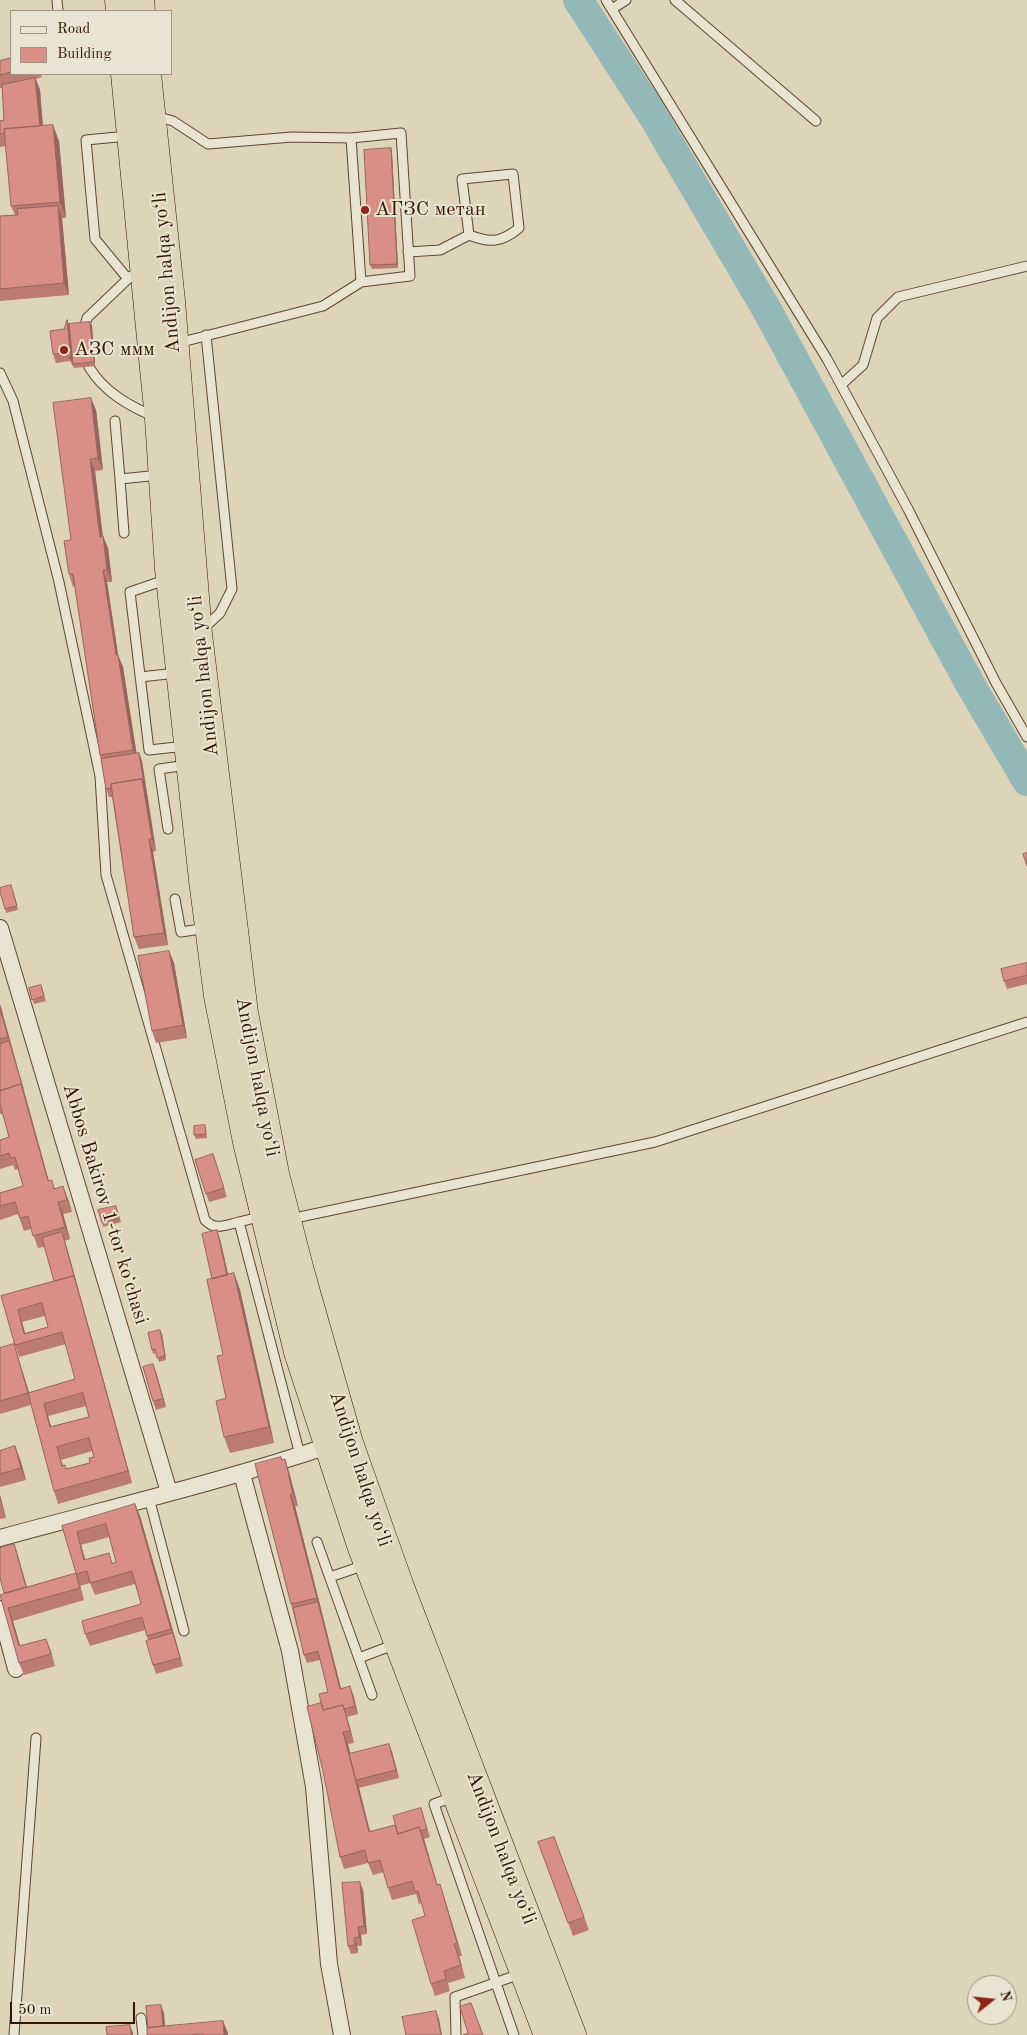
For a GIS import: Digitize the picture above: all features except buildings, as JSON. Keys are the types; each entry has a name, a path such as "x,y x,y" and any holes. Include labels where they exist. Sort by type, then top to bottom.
{"highway":[{"name":"Andijon halqa yo‘li","path":"125,75 131,136 135,272 159,419 170,578 190,755 218,996 247,1142 264,1219 298,1352 328,1446 368,1564 548,2035"},
{"name":"Andijon halqa yo‘li","path":"148,75 171,301 198,634 244,1013 275,1174 264,1219 349,1443 400,1587 572,2035"}],"street":[{"name":"Abbos Bakirov 1-tor koʻchasi","path":"0,928 168,1492"},
{"path":"0,1538 168,1492 242,1474 328,1446"},
{"path":"242,1474 290,1651 314,1787 329,1964 342,2035"},
{"path":"0,1609 16,1669"}],"lane":[{"path":"606,0 822,351 908,509 996,683 1027,737"},
{"path":"612,9 626,0"},
{"path":"675,0 816,120"},
{"path":"152,115 173,121 208,144 292,137 351,138 401,133 410,276 360,282 323,306 173,344"},
{"path":"85,326 87,318 135,272 95,240 86,140 131,136"},
{"path":"351,138 360,282"},
{"path":"513,174 519,228 508,237 485,242 469,235 462,179 513,174"},
{"path":"408,252 440,250 469,235"},
{"path":"841,385 863,365 877,318 898,298 1027,266"},
{"path":"198,634 220,613 232,589 206,336"},
{"path":"89,367 98,380 128,405 159,419"},
{"path":"0,373 13,401 59,582 100,776 106,875 205,1220 210,1225 216,1227 264,1219 655,1142 1027,1022"},
{"path":"115,421 124,532"},
{"path":"120,479 163,475"},
{"path":"170,578 130,592 148,750 190,755"},
{"path":"140,677 181,672"},
{"path":"168,829 159,769 190,755"},
{"path":"175,899 181,932 210,928"},
{"path":"264,1219 300,1455"},
{"path":"149,1498 184,1631"},
{"path":"317,1542 372,1695"},
{"path":"330,1578 368,1564"},
{"path":"358,1658 398,1644"},
{"path":"14,2035 36,1738"},
{"path":"457,1796 434,1804 514,2035"},
{"path":"456,2035 455,1997 524,1973"},
{"path":"141,2018 143,2035"}],"waterway":[{"path":"578,0 650,111 767,310 970,684 1027,781"}],"place":[{"name":"АГЗС метан","path":"365,210"},
{"name":"АЗС ммм","path":"64,350"}]}
